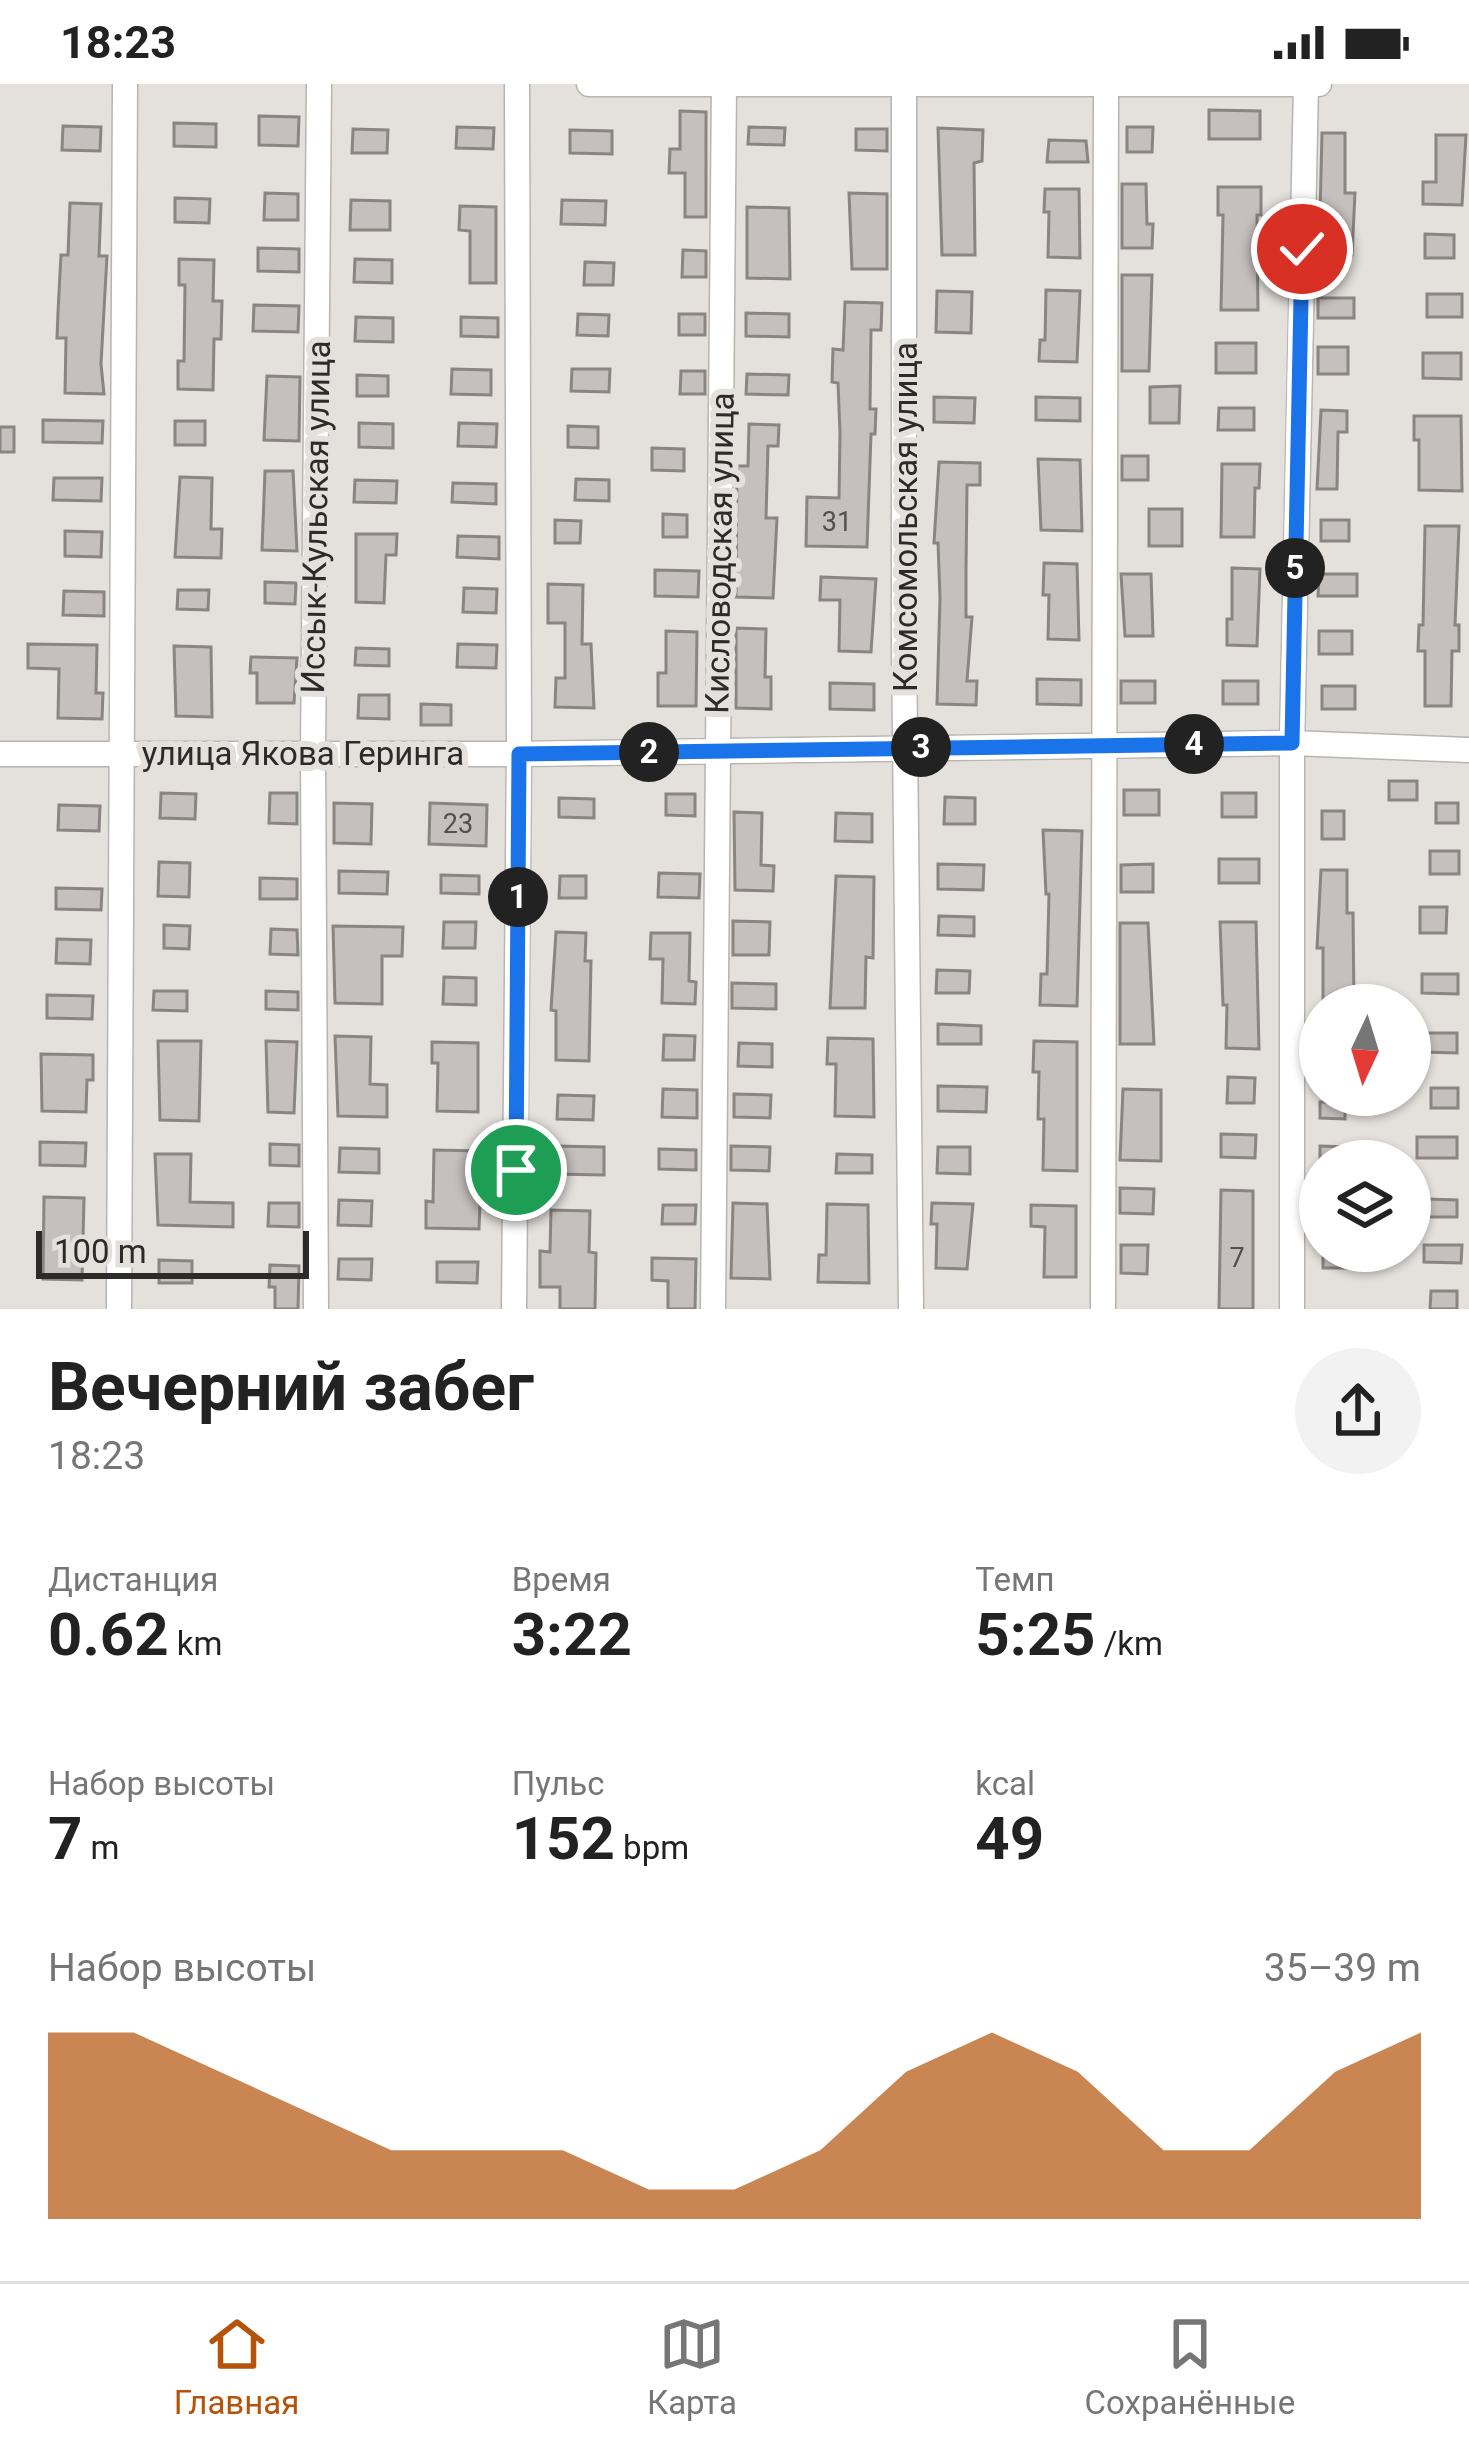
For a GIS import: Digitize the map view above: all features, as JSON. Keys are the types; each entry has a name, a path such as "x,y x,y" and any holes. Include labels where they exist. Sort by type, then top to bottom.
{"street":[{"path":"118,1309 125,84"},
{"name":"Иссык-Кульская улица","path":"316,1309 313,753 319,84"},
{"path":"514,1309 519,754 517,84"},
{"path":"589,84 1322,84"},
{"name":"Комсомольская улица","path":"904,84 911,1309"},
{"path":"1292,1309 1292,743 1306,84"},
{"name":"Кисловодская улица","path":"713,1309 724,85"},
{"path":"1102,1309 1106,85"},
{"name":"улица Якова Геринга","path":"0,754 519,754 1292,743 1469,750"}],"building":[{"path":"1209,110 1260,111 1260,139 1209,139"},
{"path":"680,111 706,112 706,217 685,217 685,173 669,173 670,149 680,149"},
{"path":"259,116 299,117 298,146 259,145"},
{"path":"174,123 216,124 216,147 174,146"},
{"path":"63,126 101,127 100,151 62,150"},
{"path":"457,127 494,128 493,149 456,148"},
{"path":"749,127 785,128 784,145 748,144"},
{"path":"1127,127 1153,127 1152,152 1127,152"},
{"path":"938,128 983,130 982,161 974,163 975,255 942,255"},
{"path":"353,129 388,130 387,153 352,153"},
{"path":"856,129 887,129 887,151 856,150"},
{"path":"570,130 612,131 612,154 570,153"},
{"path":"1322,133 1345,133 1345,193 1355,193 1352,255 1319,255"},
{"path":"1436,135 1466,135 1462,205 1423,204 1423,182 1436,182"},
{"path":"1049,140 1086,141 1088,162 1047,162"},
{"path":"1122,184 1146,184 1152,248 1122,248"},
{"path":"1218,187 1261,187 1258,310 1221,310 1223,215 1218,215"},
{"path":"1045,189 1079,189 1080,258 1048,257"},
{"path":"265,193 298,194 298,220 264,220"},
{"path":"849,193 887,194 887,269 852,269"},
{"path":"175,198 210,199 209,223 175,222"},
{"path":"351,200 390,201 390,230 350,230"},
{"path":"562,200 606,201 605,225 561,224"},
{"path":"70,203 101,204 99,256 107,256 101,364 104,394 65,393 66,338 57,338 61,255 68,255"},
{"path":"460,206 496,207 496,283 470,283 470,231 459,230"},
{"path":"747,207 789,208 790,279 747,278"},
{"path":"1425,234 1454,235 1454,258 1425,258"},
{"path":"258,248 299,249 299,272 258,271"},
{"path":"683,250 706,251 706,277 682,277"},
{"path":"179,259 214,260 213,301 222,301 221,339 214,339 213,390 178,389 178,361 184,361 185,285 179,285"},
{"path":"355,259 392,260 392,283 354,282"},
{"path":"585,262 614,263 613,285 584,285"},
{"path":"1122,275 1152,275 1149,371 1122,371"},
{"path":"1046,290 1080,291 1077,362 1039,361 1040,340 1045,340"},
{"path":"937,291 972,292 971,333 936,332"},
{"path":"1427,294 1462,294 1462,317 1427,317"},
{"path":"1318,298 1354,298 1354,318 1318,318"},
{"path":"845,302 882,303 881,330 871,330 870,409 876,409 867,547 806,546 807,497 839,498 838,383 832,382 833,349 843,350"},
{"path":"254,305 299,306 298,332 253,331"},
{"path":"746,313 789,314 789,337 746,336"},
{"path":"578,314 609,315 608,336 577,335"},
{"path":"679,314 705,314 705,335 679,335"},
{"path":"356,317 393,318 393,342 355,341"},
{"path":"461,317 498,318 498,337 461,336"},
{"path":"1216,343 1256,343 1256,373 1216,373"},
{"path":"1318,347 1348,347 1348,374 1318,374"},
{"path":"1423,353 1461,353 1461,379 1423,378"},
{"path":"452,369 491,370 491,395 451,394"},
{"path":"572,369 610,369 609,392 571,391"},
{"path":"681,371 705,371 705,394 680,394"},
{"path":"747,374 789,375 788,395 746,394"},
{"path":"357,375 388,376 388,396 357,396"},
{"path":"267,376 300,377 299,441 264,440"},
{"path":"1180,386 1179,423 1150,423 1150,387"},
{"path":"934,397 975,398 974,423 934,422"},
{"path":"1036,397 1080,398 1080,421 1036,420"},
{"path":"1219,408 1254,408 1254,430 1218,430"},
{"path":"1321,410 1347,411 1347,432 1338,432 1337,489 1317,489"},
{"path":"1414,416 1461,416 1462,491 1419,490"},
{"path":"43,420 103,421 102,443 43,442"},
{"path":"175,421 205,421 205,445 175,445"},
{"path":"359,423 393,424 393,448 359,447"},
{"path":"459,423 497,424 496,447 458,446"},
{"path":"749,424 779,425 778,446 768,446 766,518 777,518 773,598 736,597 737,466 748,466"},
{"path":"568,426 598,427 598,448 568,447"},
{"path":"0,427 14,427 14,452 0,452"},
{"path":"652,448 684,449 684,471 652,470"},
{"path":"1122,456 1148,456 1148,480 1122,480"},
{"path":"1038,459 1080,460 1082,531 1041,530"},
{"path":"939,462 980,463 980,485 967,485 966,617 972,617 967,681 977,681 976,705 937,704 940,598 938,543 934,543"},
{"path":"1222,464 1260,464 1254,537 1221,537"},
{"path":"265,471 293,471 297,551 262,550"},
{"path":"180,477 212,478 211,529 222,529 221,558 175,557"},
{"path":"54,478 102,478 101,501 53,500"},
{"path":"576,479 609,480 609,501 575,500"},
{"path":"355,480 397,481 396,503 354,502"},
{"path":"453,483 496,484 496,504 452,502"},
{"path":"1149,509 1182,509 1182,546 1149,546"},
{"path":"663,514 687,515 687,537 663,537"},
{"path":"555,520 581,521 580,543 555,543"},
{"path":"1321,520 1349,520 1349,541 1321,541"},
{"path":"1425,526 1459,526 1455,625 1459,625 1459,651 1452,651 1451,706 1425,706 1425,651 1418,651"},
{"path":"65,531 102,532 101,557 65,556"},
{"path":"356,534 397,534 396,555 386,555 384,603 356,602"},
{"path":"458,536 499,537 499,559 457,557"},
{"path":"1044,563 1077,564 1079,640 1048,639"},
{"path":"1232,568 1260,569 1257,646 1227,645"},
{"path":"655,570 699,571 698,597 655,596"},
{"path":"1121,574 1151,574 1153,636 1125,636"},
{"path":"1319,574 1357,574 1357,596 1318,596"},
{"path":"821,577 876,579 871,652 839,651 840,600 820,600"},
{"path":"265,582 296,583 295,604 265,603"},
{"path":"548,584 583,585 582,644 591,644 594,708 555,707 556,678 565,678 565,623 548,623"},
{"path":"464,588 497,589 496,613 463,612"},
{"path":"178,590 209,590 208,610 177,609"},
{"path":"64,591 104,592 104,616 63,615"},
{"path":"736,628 766,629 765,677 771,677 771,709 736,708"},
{"path":"666,631 697,632 696,706 658,706 658,673 666,673"},
{"path":"1319,631 1352,631 1352,654 1319,654"},
{"path":"28,644 97,645 96,693 103,693 102,719 58,718 59,669 28,668"},
{"path":"458,644 497,645 496,668 457,667"},
{"path":"174,646 211,647 212,717 176,716"},
{"path":"356,648 389,649 389,666 355,665"},
{"path":"251,657 297,658 294,703 257,703 257,673 250,673"},
{"path":"1037,679 1081,680 1081,705 1037,704"},
{"path":"1121,681 1155,681 1155,703 1121,703"},
{"path":"1223,681 1258,681 1258,704 1223,704"},
{"path":"830,683 874,684 874,710 830,709"},
{"path":"1322,686 1355,686 1355,709 1322,709"},
{"path":"359,695 389,695 389,719 358,718"},
{"path":"421,704 451,705 451,725 421,725"},
{"path":"1389,781 1417,781 1417,800 1389,800"},
{"path":"1124,790 1159,790 1159,815 1124,815"},
{"path":"161,793 196,794 195,819 160,818"},
{"path":"270,793 297,793 297,824 269,823"},
{"path":"1222,793 1256,793 1256,817 1222,817"},
{"path":"666,794 695,794 695,816 666,815"},
{"path":"945,797 975,798 975,824 944,824"},
{"path":"559,798 594,799 594,818 559,817"},
{"path":"334,803 372,804 371,844 334,843"},
{"path":"430,803 487,805 486,846 429,844"},
{"path":"1436,803 1458,803 1458,823 1436,823"},
{"path":"59,805 100,806 99,831 58,830"},
{"path":"1322,811 1344,811 1344,839 1322,839"},
{"path":"734,812 762,813 761,865 774,866 773,891 735,890"},
{"path":"836,813 872,814 872,842 835,841"},
{"path":"1043,830 1082,831 1077,1006 1040,1005 1041,974 1047,974 1049,894"},
{"path":"1430,851 1459,851 1459,874 1430,874"},
{"path":"1219,859 1259,859 1259,883 1219,883"},
{"path":"159,862 190,863 189,897 158,896"},
{"path":"938,864 984,865 983,890 938,889"},
{"path":"1153,864 1153,892 1121,892 1121,865"},
{"path":"1321,870 1347,870 1354,984 1323,984 1323,948 1317,948"},
{"path":"339,871 388,872 387,894 339,893"},
{"path":"659,873 700,874 699,898 658,897"},
{"path":"441,875 479,876 479,894 441,893"},
{"path":"560,876 586,876 586,898 559,898"},
{"path":"836,876 874,877 873,958 866,957 865,1008 830,1008"},
{"path":"260,878 297,879 297,899 260,899"},
{"path":"56,888 102,889 101,910 56,909"},
{"path":"1420,907 1447,907 1446,933 1420,933"},
{"path":"939,916 974,917 974,936 938,935"},
{"path":"733,921 770,922 769,955 733,955"},
{"path":"444,922 476,922 475,948 443,948"},
{"path":"1220,922 1256,922 1259,1049 1226,1048"},
{"path":"1120,923 1148,923 1154,1044 1120,1044"},
{"path":"164,925 190,926 189,949 164,948"},
{"path":"333,926 403,927 402,956 382,956 382,1004 335,1003"},
{"path":"271,929 297,930 298,955 270,954"},
{"path":"556,932 586,933 585,961 591,961 589,1061 556,1060 556,1011 551,1010"},
{"path":"651,933 690,933 689,981 696,982 695,1004 662,1003 663,959 650,959"},
{"path":"57,939 91,940 90,964 56,963"},
{"path":"937,970 970,971 969,993 936,993"},
{"path":"1422,974 1458,974 1458,994 1431,993 1431,984 1422,984"},
{"path":"444,977 476,978 476,1005 443,1004"},
{"path":"732,983 776,984 776,1009 732,1008"},
{"path":"154,991 187,991 187,1011 153,1010"},
{"path":"266,991 298,992 298,1010 266,1009"},
{"path":"47,995 93,996 92,1019 47,1018"},
{"path":"938,1024 981,1026 981,1044 938,1044"},
{"path":"1431,1033 1457,1033 1457,1053 1431,1052"},
{"path":"664,1035 695,1036 694,1060 663,1060"},
{"path":"335,1036 371,1037 370,1084 387,1085 387,1117 338,1116"},
{"path":"828,1038 873,1039 874,1117 835,1116 836,1064 827,1064"},
{"path":"158,1041 201,1041 199,1121 160,1120"},
{"path":"266,1041 297,1042 294,1113 268,1112"},
{"path":"1034,1041 1077,1042 1077,1171 1043,1170 1044,1119 1038,1119"},
{"path":"432,1042 478,1043 478,1112 437,1111 438,1063 432,1063"},
{"path":"739,1043 772,1044 772,1067 738,1066"},
{"path":"41,1054 93,1055 86,1112 42,1111"},
{"path":"1228,1077 1255,1078 1254,1103 1227,1103"},
{"path":"938,1086 987,1087 986,1112 938,1111"},
{"path":"1431,1088 1458,1088 1458,1108 1431,1108"},
{"path":"663,1089 697,1090 697,1118 662,1117"},
{"path":"1123,1089 1161,1090 1161,1161 1120,1160"},
{"path":"734,1094 771,1095 770,1118 734,1117"},
{"path":"558,1095 594,1096 593,1120 557,1119"},
{"path":"1221,1134 1256,1135 1255,1158 1221,1157"},
{"path":"1457,1137 1457,1158 1431,1158 1431,1140 1417,1140"},
{"path":"40,1142 86,1143 85,1166 40,1165"},
{"path":"270,1144 299,1145 299,1166 270,1165"},
{"path":"554,1146 604,1147 604,1175 554,1174"},
{"path":"731,1146 770,1147 769,1171 731,1170"},
{"path":"938,1147 970,1147 970,1174 937,1173"},
{"path":"340,1148 379,1149 379,1173 339,1172"},
{"path":"659,1149 696,1150 696,1170 659,1169"},
{"path":"434,1150 482,1151 479,1229 426,1228 426,1201 433,1202"},
{"path":"155,1154 191,1154 190,1202 233,1203 233,1227 158,1225"},
{"path":"837,1154 872,1155 872,1173 836,1173"},
{"path":"1120,1188 1154,1189 1153,1214 1120,1213"},
{"path":"1221,1190 1253,1191 1253,1309 1219,1309"},
{"path":"44,1197 84,1198 82,1280 43,1279"},
{"path":"1431,1199 1457,1200 1457,1217 1431,1217"},
{"path":"339,1200 372,1201 371,1226 338,1225"},
{"path":"269,1203 299,1203 299,1227 268,1226"},
{"path":"733,1203 767,1204 770,1279 731,1278"},
{"path":"932,1203 973,1204 967,1269 936,1268 937,1224 931,1224"},
{"path":"827,1204 868,1205 869,1283 818,1282 819,1255 826,1255"},
{"path":"663,1205 696,1205 695,1224 662,1224"},
{"path":"1031,1205 1076,1206 1076,1277 1044,1277 1045,1227 1031,1226"},
{"path":"551,1210 590,1211 589,1252 596,1253 595,1309 560,1309 560,1287 540,1287 540,1251 550,1252"},
{"path":"1121,1245 1148,1245 1147,1274 1121,1273"},
{"path":"1431,1245 1462,1245 1461,1263 1431,1262"},
{"path":"652,1258 696,1259 695,1309 668,1309 668,1281 652,1280"},
{"path":"339,1259 372,1259 371,1280 338,1279"},
{"path":"159,1260 192,1261 192,1283 159,1283"},
{"path":"437,1262 478,1262 477,1283 437,1282"},
{"path":"270,1265 299,1266 298,1309 275,1309"},
{"path":"1431,1291 1457,1291 1457,1309 1430,1309"}],"route":[{"path":"516,1170 519,754 1292,743 1302,249"}]}
